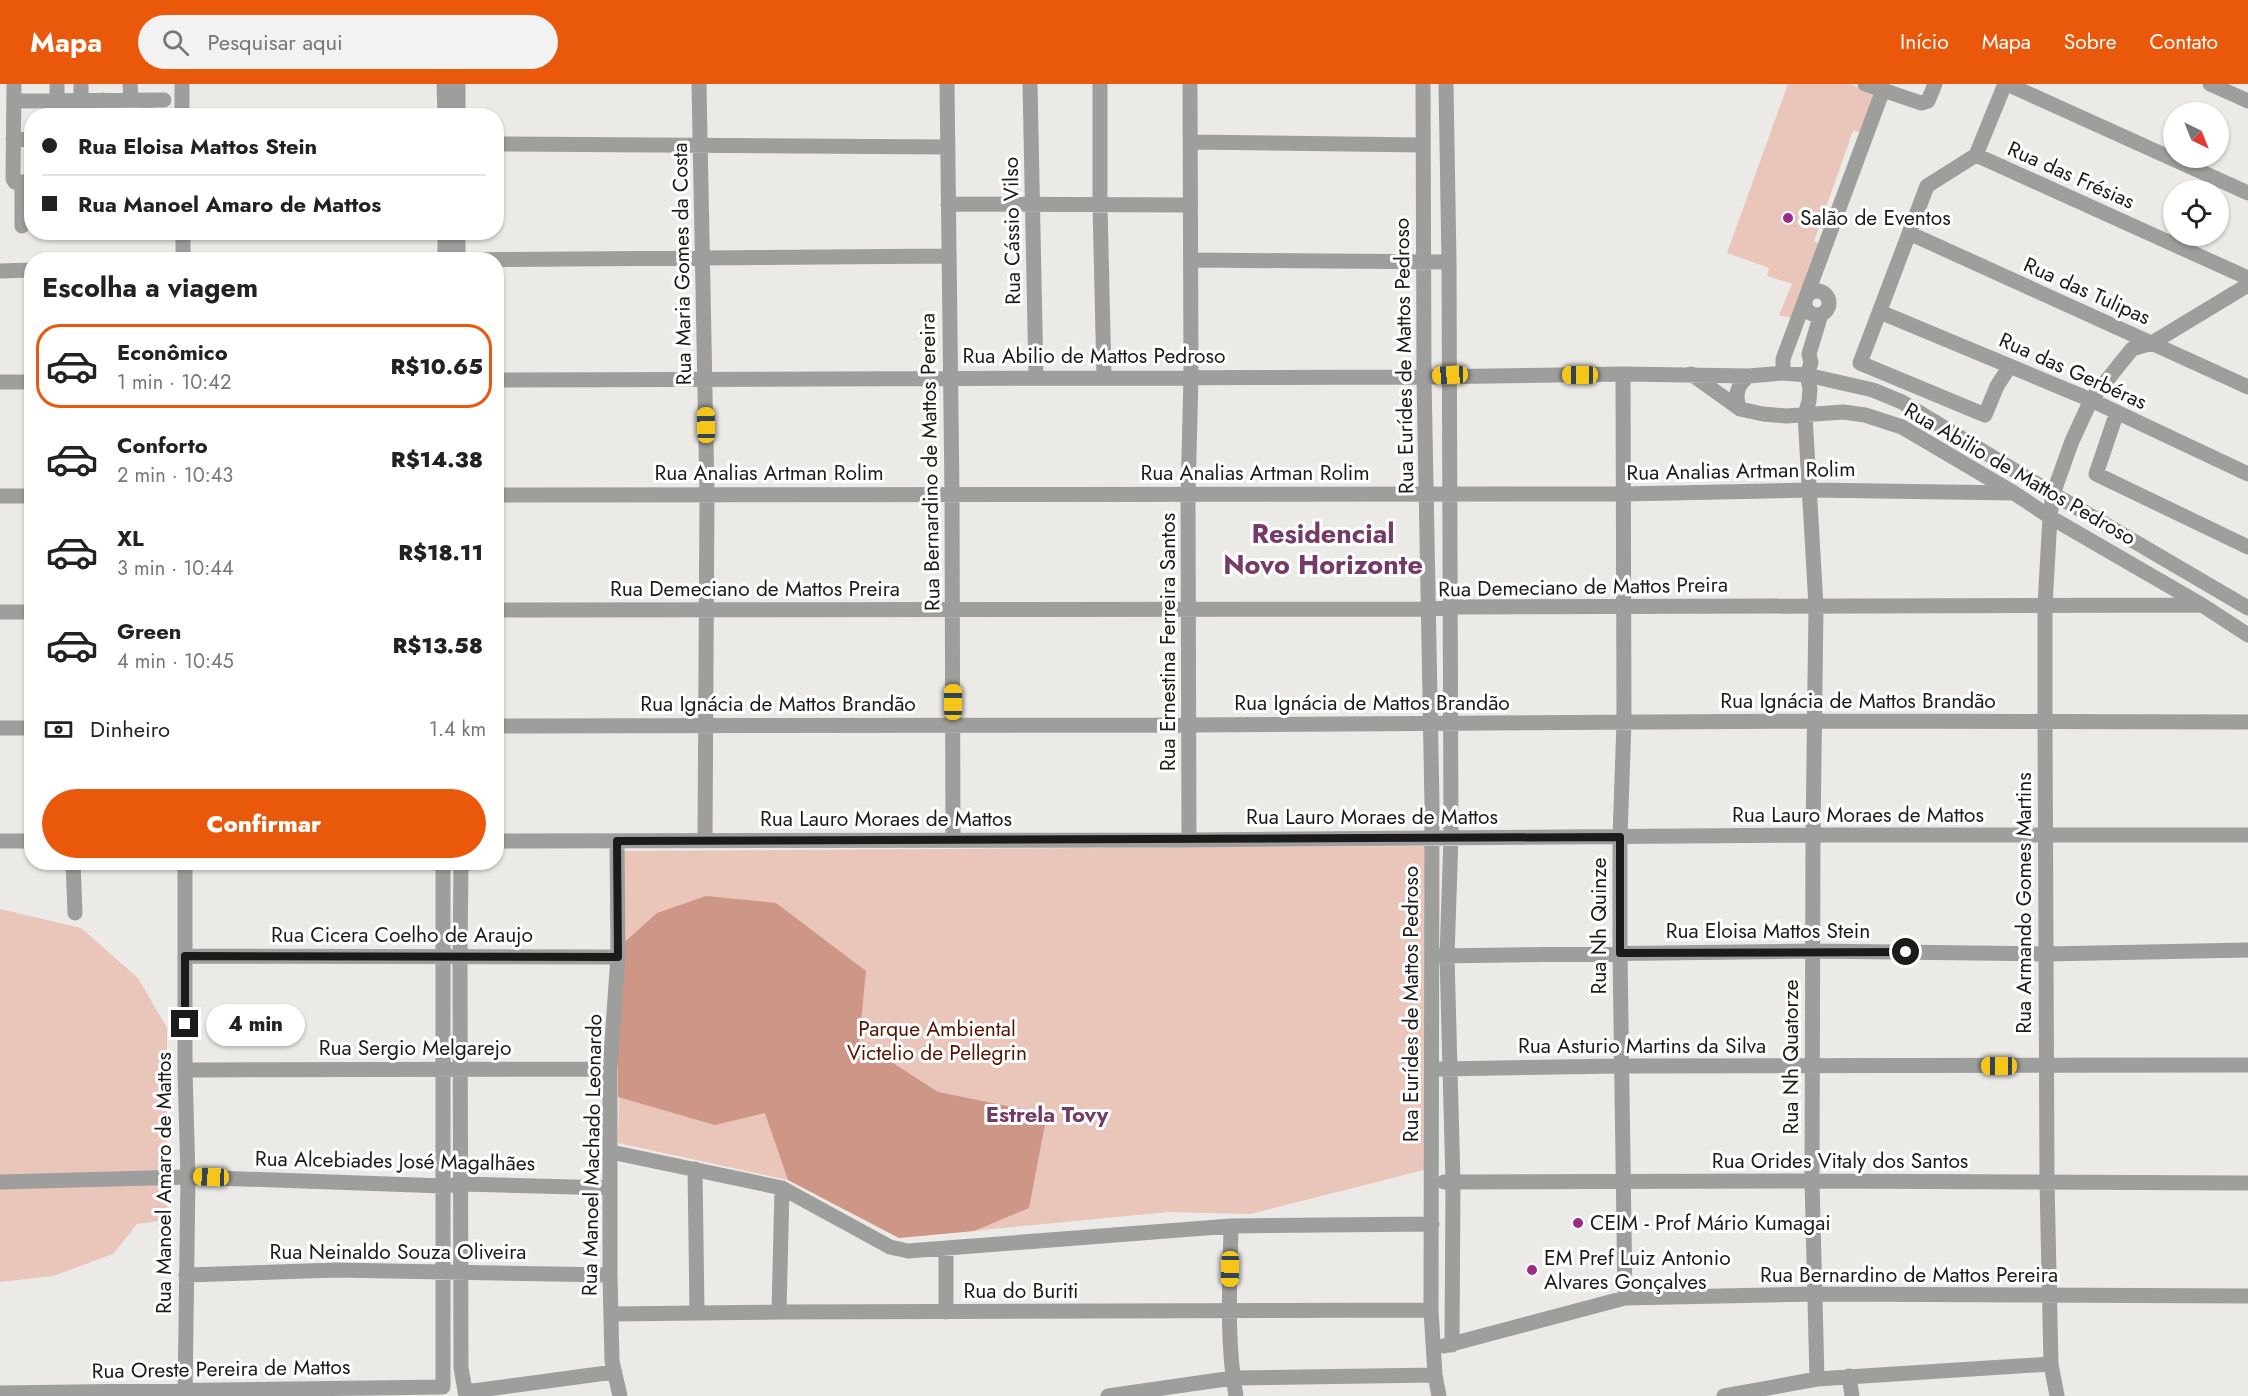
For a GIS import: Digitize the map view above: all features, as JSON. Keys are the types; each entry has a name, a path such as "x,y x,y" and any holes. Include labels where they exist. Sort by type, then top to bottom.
{"street":[{"path":"57,84 58,108"},
{"path":"81,84 81,100"},
{"path":"130,84 130,100"},
{"path":"182,84 182,108"},
{"path":"444,84 445,108"},
{"path":"458,84 458,108"},
{"name":"Rua Maria Gomes da Costa","path":"699,84 707,494 705,840"},
{"name":"Rua Bernardino de Mattos Pereira","path":"947,84 953,840"},
{"name":"Rua Cássio Vilso","path":"1030,84 1036,377"},
{"path":"1100,84 1104,377"},
{"name":"Rua Ernestina Ferreira Santos","path":"1189,840 1190,84"},
{"name":"Rua Eurídes de Mattos Pedroso","path":"1423,84 1424,377 1432,957 1431,1311 1438,1396"},
{"name":"Rua Eurídes de Mattos Pedroso","path":"1446,84 1450,375 1451,837 1448,956 1453,1182 1452,1345"},
{"path":"1865,84 1921,103 1928,101 1935,84"},
{"path":"2010,366 1997,386 1985,415 1860,363 1927,186 1976,155 2006,84 2248,193"},
{"path":"2210,84 2248,101"},
{"path":"1783,373 1783,359 1882,90"},
{"path":"24,182 15,182 6,162 13,139 10,98 50,108"},
{"path":"63,108 81,100 104,108 130,100 164,100"},
{"path":"147,100 147,108"},
{"path":"13,139 24,140"},
{"path":"1190,142 1423,145"},
{"path":"504,144 947,147"},
{"name":"Rua das Frésias","path":"1976,155 2248,278"},
{"path":"948,204 1190,205"},
{"path":"22,226 24,208"},
{"name":"Rua das Tulipas","path":"1909,233 2248,387"},
{"path":"1824,246 1825,308"},
{"path":"504,259 949,256"},
{"path":"1191,260 1449,262"},
{"path":"0,271 24,270"},
{"name":"Rua Armando Gomes Martins","path":"2057,1396 2051,1364 2046,1066 2045,605 2051,493 2089,399 2132,349 2152,343 2248,285"},
{"path":"1806,301 1810,294 1817,291 1825,294 1825,308 1809,354 1811,363 1806,375"},
{"name":"Rua das Gerbéras","path":"1880,312 2089,399 2248,474"},
{"path":"1787,349 1796,348 1809,354"},
{"name":"Rua Abilio de Mattos Pedroso","path":"504,380 1424,377 1623,374 1749,376 1783,373 1806,375 1873,390 1902,402 2051,493 2248,608"},
{"name":"Rua Nh Quinze","path":"1623,374 1624,722 1620,837 1620,953 1625,1298"},
{"name":"Rua Abilio de Mattos Pedroso","path":"1691,374 1740,409 1763,414 1805,415 1843,412 1883,419 1902,427 2014,493 2050,518 2202,604 2248,635"},
{"name":"Rua Nh Quatorze","path":"1806,375 1810,389 1805,415 1816,606 1812,1181 1817,1379"},
{"path":"1740,409 1737,393 1742,380 1749,376"},
{"path":"0,382 24,382"},
{"path":"2117,412 2096,474 2248,548"},
{"name":"Rua Analias Artman Rolim","path":"504,495 1624,494 1810,490 2014,493"},
{"path":"0,496 24,496"},
{"name":"Rua Demeciano de Mattos Preira","path":"504,610 1428,609 1450,607 2202,604"},
{"path":"0,612 24,612"},
{"name":"Rua Ignácia de Mattos Brandão","path":"504,726 1814,721 2248,722"},
{"path":"0,728 24,728"},
{"name":"Rua Lauro Moraes de Mattos","path":"504,841 2248,835"},
{"path":"0,841 24,841"},
{"name":"Rua Manoel Machado Leonardo","path":"617,841 618,957 610,1069 610,1275 614,1372 620,1396"},
{"path":"73,870 75,913"},
{"name":"Rua Manoel Amaro de Mattos","path":"185,870 185,1070 188,1177 185,1394"},
{"path":"443,870 444,1272"},
{"path":"461,870 461,1368 466,1394 614,1372"},
{"name":"Rua Eloisa Mattos Stein","path":"1432,957 1812,951 2046,954 2248,950"},
{"name":"Rua Cicera Coelho de Araujo","path":"185,956 618,957"},
{"name":"Rua Asturio Martins da Silva","path":"1432,1070 1621,1066 2248,1065"},
{"name":"Rua Sergio Melgarejo","path":"185,1070 610,1069"},
{"path":"611,1152 782,1188 890,1247 908,1251 1231,1226 1432,1224"},
{"path":"695,1169 697,1312"},
{"name":"Rua Alcebiades José Magalhães","path":"0,1182 188,1177 610,1188"},
{"name":"Rua Orides Vitaly dos Santos","path":"1432,1183 1812,1181 2248,1183"},
{"path":"779,1312 782,1188"},
{"path":"1231,1226 1229,1312 1236,1396"},
{"path":"945,1249 946,1312"},
{"name":"Rua Neinaldo Souza Oliveira","path":"186,1275 336,1270 610,1275"},
{"name":"Rua Oreste Pereira de Mattos","path":"9,1394 358,1392 443,1387 444,1272"},
{"name":"Rua Bernardino de Mattos Pereira","path":"1433,1348 1452,1345 1625,1298 1815,1294 2248,1296"},
{"name":"Rua do Buriti","path":"611,1314 1431,1311"},
{"path":"1724,1396 1817,1379 2051,1364"},
{"path":"1108,1396 1233,1378 1435,1375"},
{"path":"1849,1376 1852,1396"}],"green space":[{"path":"1788,84 1849,84 1874,93 1861,132 1853,131 1814,241 1819,244 1792,318 1779,315 1792,284 1767,276 1769,268 1727,253"},
{"name":"Parque Ambiental Victelio de Pellegrin","path":"1427,846 1424,1170 1250,1214 1168,1212 899,1238 788,1180 618,1143 624,851"},
{"path":"0,909 81,928 138,978 167,1028 167,1220 137,1224 113,1254 53,1276 0,1282"}],"shaded area":[{"path":"706,896 776,903 866,971 859,1041 938,1092 1047,1114 1029,1208 974,1231 899,1238 788,1180 765,1113 715,1125 618,1097 618,948 657,913"}],"place":[{"name":"Salão de Eventos","path":"1788,218"},
{"name":"CEIM - Prof Mário Kumagai","path":"1578,1223"},
{"name":"EM Pref Luiz Antonio Alvares Gonçalves","path":"1532,1270"}],"district":[{"name":"Residencial Novo Horizonte","path":"1323,550"},
{"name":"Estrela Tovy","path":"1047,1114"}],"route":[{"path":"185,1024 185,956 618,957 617,841 1620,837 1620,953 1906,952"}]}
